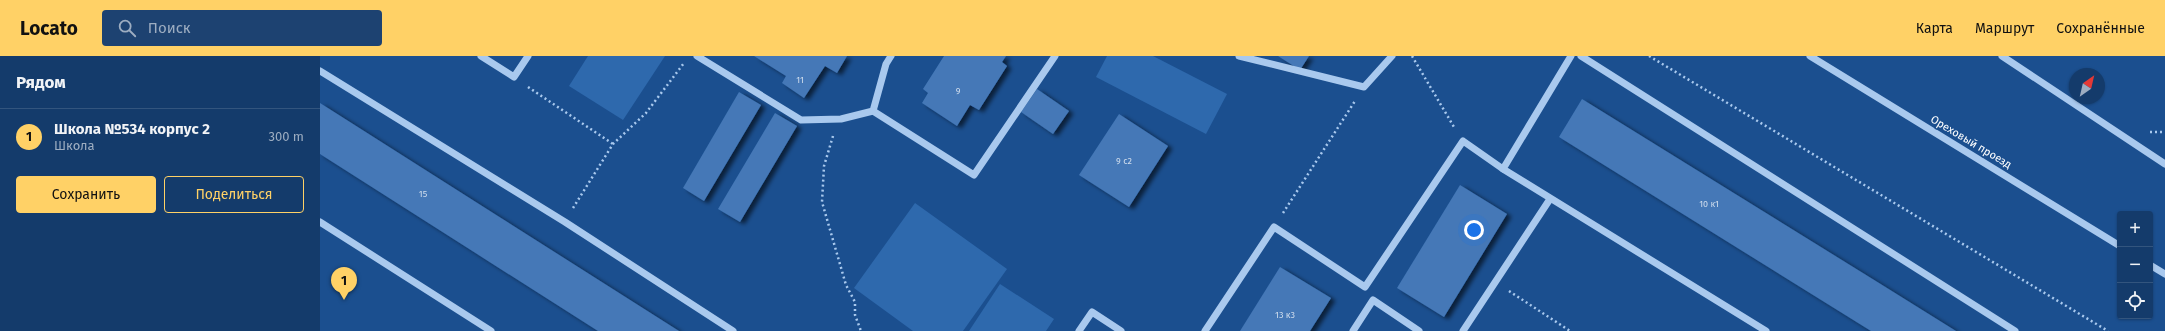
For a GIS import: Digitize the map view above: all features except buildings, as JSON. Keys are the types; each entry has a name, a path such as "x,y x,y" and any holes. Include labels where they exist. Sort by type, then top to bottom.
{"street":[{"path":"481,56 514,77 528,56"},
{"path":"697,56 801,120 841,119 873,111 974,175 1055,56"},
{"path":"873,111 886,64 891,56"},
{"path":"1239,56 1364,87 1392,56"},
{"path":"1503,169 1572,56"},
{"path":"1581,56 2015,331"},
{"name":"Ореховый проезд","path":"1810,56 2117,244"},
{"path":"2006,57 2165,164"},
{"path":"320,71 565,222 733,331"},
{"path":"1205,331 1274,227 1365,287 1463,141 1550,199 1766,331"},
{"path":"1463,331 1550,199"},
{"path":"320,222 491,331"},
{"path":"2153,266 2165,274"},
{"path":"1353,331 1373,300 1419,331"},
{"path":"1079,331 1092,312 1121,331"}],"path":[{"path":"1412,56 1463,141"},
{"path":"1649,56 2108,331"},
{"path":"565,222 613,144 646,113 684,62"},
{"path":"514,77 613,144"},
{"path":"1274,227 1364,87"},
{"path":"841,119 834,133 824,166 822,202 846,285 855,302 855,315 861,331"},
{"path":"1496,283 1570,331"}],"shaded area":[{"path":"588,56 665,56 623,120 569,86"},
{"path":"1107,56 1153,56 1227,94 1206,134 1096,77"},
{"path":"915,203 1007,269 963,331 913,331 854,288"},
{"path":"1000,284 1054,319 1046,331 969,331"}],"place":[{"name":"Школа №534 корпус 2","path":"344,300"}]}
